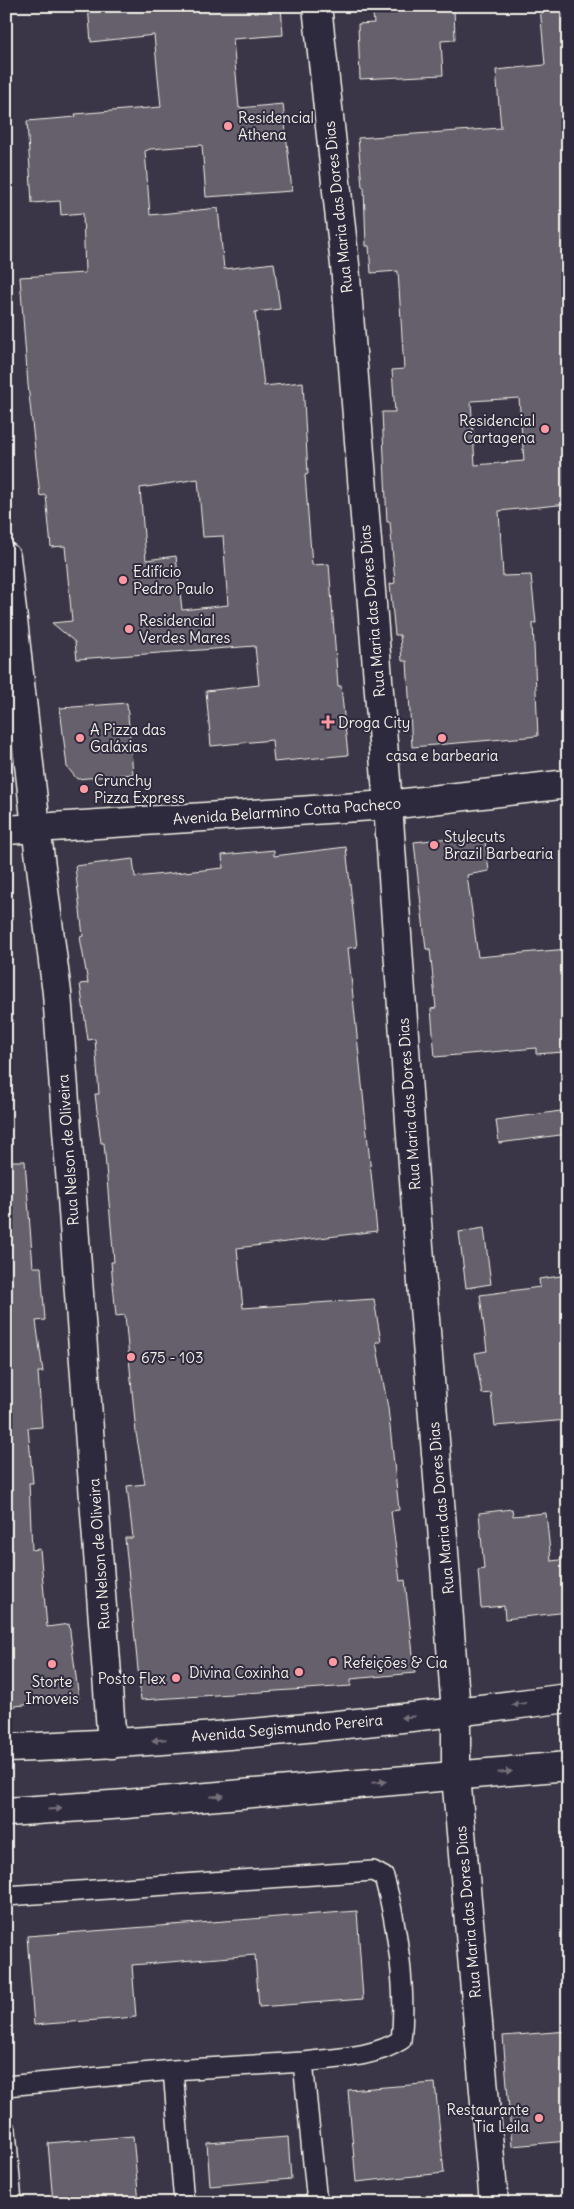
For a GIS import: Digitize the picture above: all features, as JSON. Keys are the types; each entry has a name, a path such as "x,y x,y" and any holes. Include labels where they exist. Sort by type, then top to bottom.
{"street":[{"name":"Rua Maria das Dores Dias","path":"317,6 345,265 388,805 417,1222 456,1712 456,1776 488,2201"},
{"name":"Rua Nelson de Oliveira","path":"6,557 36,827 57,993 112,1744"},
{"name":"Avenida Belarmino Cotta Pacheco","path":"6,830 388,805 568,784"},
{"name":"Avenida Segismundo Pereira","path":"6,1748 112,1744 456,1712 568,1698"},
{"path":"6,1812 126,1804 568,1766"}],"lane":[{"path":"6,1896 373,1871 384,1877 393,1914 403,2022 401,2040 389,2048 366,2054 303,2062 173,2070 6,2086"},
{"path":"303,2062 317,2203"},
{"path":"173,2070 184,2203"},
{"path":"6,2130 12,2203"}],"building":[{"path":"88,6 281,6 283,35 233,39 239,108 283,104 292,191 206,197 202,145 150,149 145,151 150,215 218,208 224,269 274,263 280,309 255,312 264,386 303,382 308,474 305,475 312,565 329,564 338,686 341,686 348,755 274,762 272,740 211,746 206,691 259,685 255,646 77,659 75,642 52,623 72,621 65,546 51,547 46,495 40,496 28,385 20,277 85,273 83,213 61,215 60,201 32,203 27,121 76,117 75,114 161,107 154,35 91,42","holes":["198,479 203,537 223,536 228,605 182,610 176,556 146,560 140,488"]},
{"path":"372,6 454,6 455,40 441,41 443,75 360,79 358,24 374,23"},
{"path":"540,6 568,6 568,504 499,511 503,576 531,575 536,623 533,623 538,736 412,747 407,661 402,661 400,635 395,635 390,584 395,583 390,522 387,522 382,412 395,412 392,370 404,369 398,271 371,273 369,246 366,246 364,187 362,187 358,138 501,128 496,70 545,65","holes":["519,398 524,461 475,465 471,401"]},
{"path":"127,703 133,774 77,779 67,767 60,708"},
{"path":"484,834 489,871 467,875 478,957 568,949 568,1048 563,1049 564,1052 536,1054 536,1048 435,1057 431,1009 436,1008 430,949 426,949 414,842"},
{"path":"346,847 357,947 348,948 377,1231 237,1248 243,1308 374,1299 381,1342 376,1342 388,1408 399,1510 391,1511 400,1581 405,1580 415,1673 351,1679 351,1686 141,1700 125,1538 133,1538 127,1486 145,1484 136,1433 125,1315 116,1316 111,1262 114,1262 104,1143 101,1143 95,1094 99,1094 95,1039 88,1040 80,984 88,983 80,937 83,936 75,866 133,859 135,877 223,868 222,855 274,850 274,856"},
{"path":"568,1110 568,1134 499,1143 496,1120"},
{"path":"6,1161 25,1161 33,1267 41,1267 45,1320 36,1321 43,1372 38,1372 42,1427 28,1428 33,1483 29,1483 32,1550 40,1549 47,1627 69,1624 79,1699 6,1707"},
{"path":"484,1228 491,1284 466,1288 459,1232"},
{"path":"568,1275 568,1420 495,1426 491,1393 482,1394 475,1353 487,1351 480,1295 540,1287 539,1279"},
{"path":"512,1509 513,1516 546,1513 551,1561 568,1559 568,1612 505,1619 504,1606 481,1608 478,1570 484,1569 479,1513"},
{"path":"357,1911 363,1999 259,2007 255,1955 132,1965 136,2017 34,2025 27,1936"},
{"path":"568,2031 568,2141 512,2146 503,2036"},
{"path":"435,2083 444,2173 356,2182 348,2090"},
{"path":"133,2136 139,2203 53,2203 48,2143"},
{"path":"288,2137 291,2179 210,2186 207,2143"}],"place":[{"name":"Residencial Athena","path":"228,126"},
{"name":"Residencial Cartagena","path":"545,429"},
{"name":"Edifício Pedro Paulo","path":"123,580"},
{"name":"Residencial Verdes Mares","path":"129,629"},
{"name":"Droga City","path":"328,722"},
{"name":"A Pizza das Galáxias","path":"80,738"},
{"name":"casa e barbearia","path":"442,738"},
{"name":"Crunchy Pizza Express","path":"84,789"},
{"name":"Stylecuts Brazil Barbearia","path":"434,845"},
{"name":"675 - 103","path":"131,1357"},
{"name":"Refeições & Cia","path":"333,1662"},
{"name":"Storte Imoveis","path":"52,1664"},
{"name":"Divina Coxinha","path":"299,1672"},
{"name":"Posto Flex","path":"176,1678"},
{"name":"Restaurante Tia Leila","path":"539,2118"}]}
